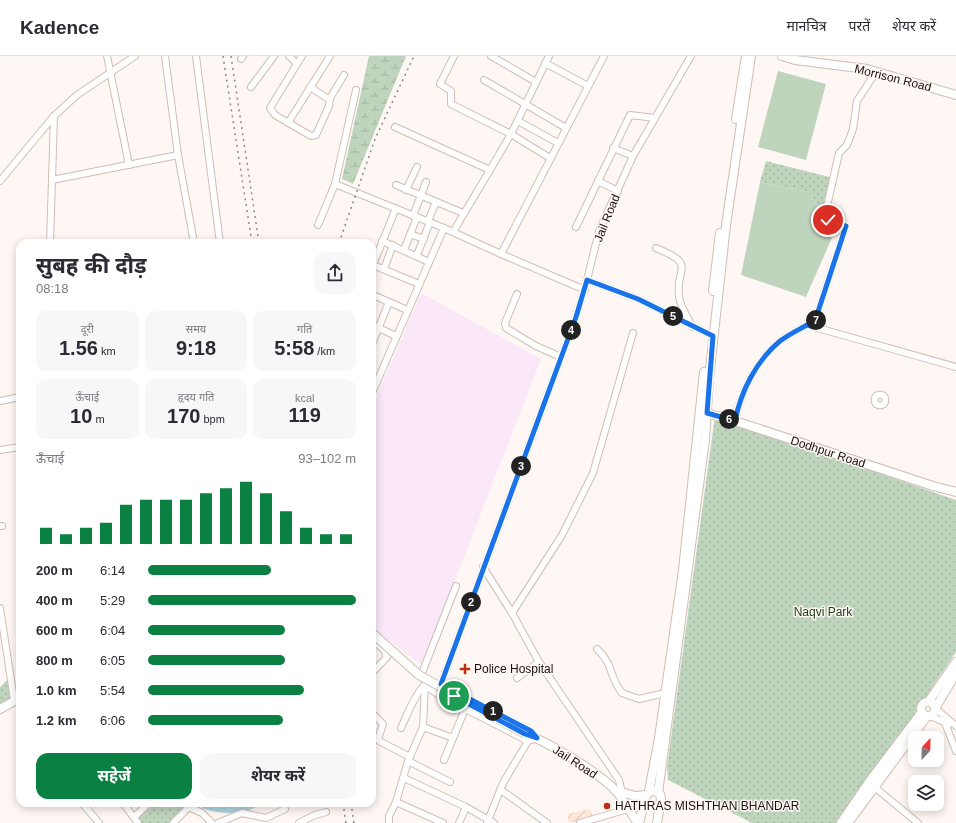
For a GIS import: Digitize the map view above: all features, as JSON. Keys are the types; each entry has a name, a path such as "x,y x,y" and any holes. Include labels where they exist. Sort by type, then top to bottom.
{"main road":[{"path":"711,336 715,263 746,56"},
{"path":"639,823 647,793 665,693 683,570 686,531 703,412 711,336 726,225 752,56"},
{"name":"Morrison Road","path":"782,56 795,60 876,72 956,95"},
{"path":"657,823 661,798 658,793 705,440 703,412"},
{"name":"Dodhpur Road","path":"703,412 735,421 932,486 956,492"},
{"name":"Jail Road","path":"376,636 420,675 526,737 537,738 579,764 619,792 635,796 653,790 658,793"},
{"path":"926,715 922,705 929,701 956,662"},
{"path":"841,823 926,715 935,712 956,673"},
{"path":"0,709 16,700"},
{"path":"929,701 934,703 936,708"},
{"path":"848,823 872,785"},
{"name":"Jail Road","path":"619,792 639,823"}],"street":[{"path":"107,56 128,165"},
{"path":"0,181 54,116 77,95 135,56"},
{"path":"164,56 178,155 192,239"},
{"path":"196,56 219,239"},
{"path":"251,87 274,56"},
{"path":"289,56 297,64"},
{"path":"302,56 270,108 275,115 314,136 330,106 330,100 344,75"},
{"path":"288,123 330,56"},
{"path":"454,56 440,84 451,91 451,104 511,134 550,158"},
{"path":"491,56 536,82"},
{"path":"453,232 511,134 549,56"},
{"path":"501,254 604,56"},
{"name":"Jail Road","path":"441,684 585,290 599,231 633,156 691,56"},
{"path":"545,63 588,86"},
{"path":"813,327 846,226 828,220 825,215 839,153 846,145 853,129 857,101 876,72"},
{"path":"484,80 526,103 566,128"},
{"path":"310,87 330,100"},
{"path":"318,225 335,184 356,90"},
{"path":"576,227 630,115 655,118"},
{"path":"50,239 54,116"},
{"path":"518,121 558,143"},
{"path":"395,127 490,170"},
{"path":"614,148 633,156"},
{"path":"52,180 178,155"},
{"path":"406,190 417,167"},
{"path":"598,181 618,191"},
{"path":"404,250 426,182"},
{"path":"335,184 444,228 585,290"},
{"path":"396,185 463,213"},
{"path":"417,255 436,202"},
{"path":"376,257 396,208"},
{"path":"376,384 418,284 444,228"},
{"path":"410,234 424,239"},
{"path":"382,241 417,255 429,262"},
{"path":"384,270 393,245"},
{"path":"656,248 673,257 681,264 683,270 678,291 679,298 694,327"},
{"path":"376,266 418,284"},
{"path":"587,280 638,299 711,336"},
{"path":"517,294 505,323 506,328 536,346 561,357"},
{"path":"376,296 407,310"},
{"path":"376,325 389,302"},
{"path":"735,421 738,409 756,366 780,341 807,325 956,367"},
{"path":"376,327 396,336"},
{"path":"512,613 562,535 593,473 633,333"},
{"path":"0,401 16,398"},
{"path":"0,450 16,448"},
{"path":"483,567 512,613 539,662 618,780 619,792"},
{"path":"390,823 389,816 396,802 409,759 423,727 424,674 456,586"},
{"path":"0,608 16,694"},
{"path":"376,635 424,674 531,731 537,738"},
{"path":"376,643 384,650 387,657 376,669"},
{"path":"597,648 608,660 622,693 639,699 665,693"},
{"path":"517,678 539,662"},
{"path":"404,778 466,807 490,822 501,790 526,737 465,709 424,686"},
{"path":"401,728 417,693 424,686"},
{"path":"936,708 954,725"},
{"path":"444,760 465,709"},
{"path":"926,715 954,725"},
{"path":"376,718 383,724 378,739 379,742 450,782"},
{"path":"945,723 956,751"},
{"path":"423,727 453,738"},
{"path":"872,785 918,823"},
{"path":"501,790 547,823"},
{"path":"396,802 443,823"},
{"path":"85,807 99,823"},
{"path":"126,807 138,823"},
{"path":"134,817 145,807"},
{"path":"173,823 185,807"},
{"path":"190,807 202,814 212,823"},
{"path":"459,823 466,807"},
{"path":"218,823 242,813 266,818 285,808"},
{"path":"580,823 628,808"},
{"path":"302,822 326,812"}],"shaded area":[{"path":"421,293 541,359 422,665 376,631 376,399"},
{"path":"591,809 593,819 569,823 567,814"}],"green space":[{"path":"369,56 406,56 353,184 342,179"},
{"path":"778,71 826,84 806,160 758,147"},
{"path":"766,161 833,178 824,216 809,192 760,182"},
{"path":"760,182 809,192 834,233 806,297 741,275"},
{"name":"Naqvi Park","path":"715,416 956,500 956,652 895,743 836,823 752,823 668,780 667,767"},
{"path":"8,679 13,698 0,706 0,687"},
{"path":"147,807 186,807 171,823 140,823 136,817"}],"water":[{"path":"256,807 233,813 217,812 202,808"}],"railway":[{"path":"223,56 251,239"},
{"path":"231,56 258,239"},
{"path":"340,239 375,139 414,56"},
{"path":"344,807 346,823"},
{"path":"352,807 354,823"}],"place":[{"name":"Police Hospital","path":"465,669"},
{"name":"HATHRAS MISHTHAN BHANDAR","path":"607,806"}],"route":[{"path":"454,696 525,734 537,738 531,731 441,684 576,317 587,280 638,299 708,335 713,336 707,413 735,421 738,409 756,366 780,341 807,325 813,327 846,226 828,220"}]}
